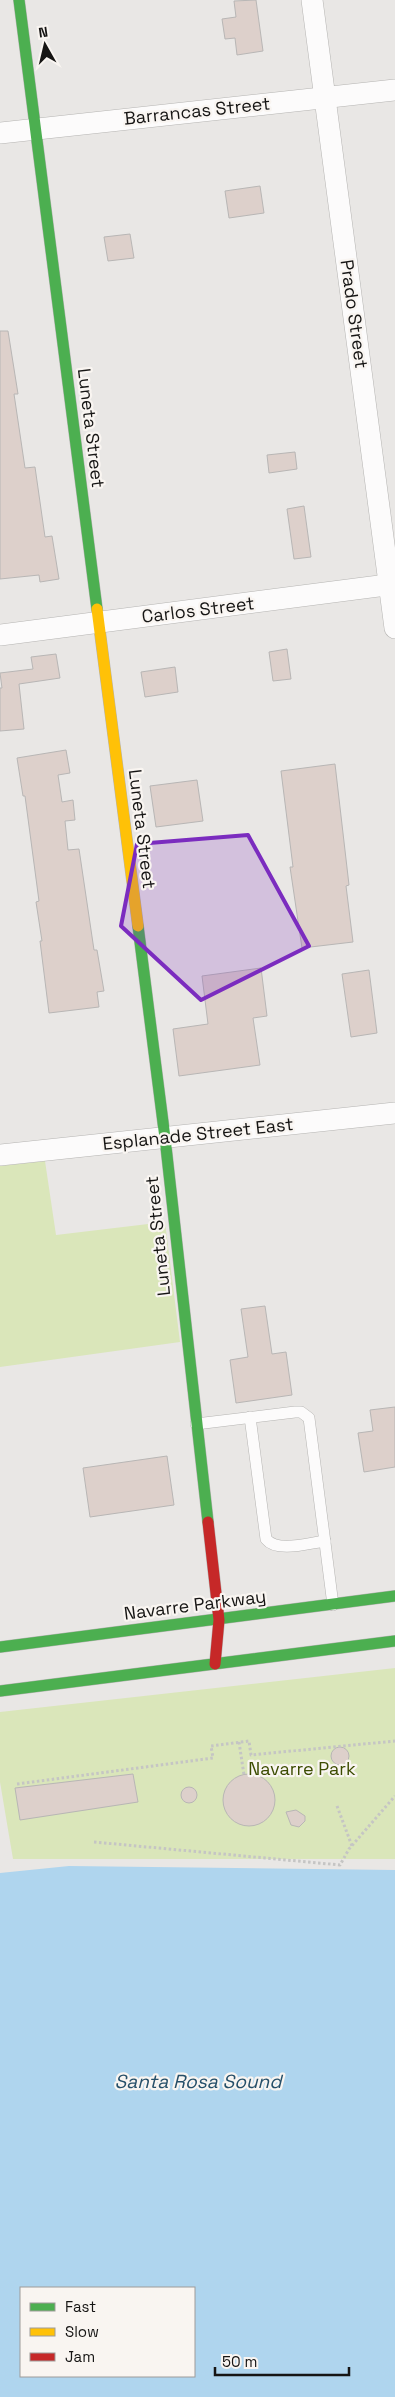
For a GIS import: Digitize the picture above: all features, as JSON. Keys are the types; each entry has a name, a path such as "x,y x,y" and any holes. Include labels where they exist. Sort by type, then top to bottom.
{"main road":[{"name":"Luneta Street","path":"19,0 164,1138 219,1620 215,1664"},
{"name":"Navarre Parkway","path":"0,1647 395,1596"},
{"path":"0,1691 395,1641"}],"street":[{"name":"Prado Street","path":"312,0 392,584 395,628"},
{"name":"Barrancas Street","path":"0,133 395,90"},
{"name":"Carlos Street","path":"0,635 392,584"},
{"name":"Esplanade Street East","path":"0,1155 395,1114"}],"lane":[{"path":"196,1424 295,1412 301,1412 309,1418 333,1604"},
{"path":"250,1417 266,1539 271,1544 278,1546 325,1541"}],"path":[{"path":"17,1784 213,1758 212,1746 239,1742 249,1741 251,1755 395,1741"},
{"path":"239,1742 244,1775"},
{"path":"94,1842 340,1865 352,1846 395,1796"},
{"path":"337,1806 352,1846"}],"highlighted area":[{"path":"248,835 309,946 201,1000 121,926 137,844"}],"green space":[{"path":"45,1161 56,1235 165,1222 180,1342 0,1367 0,1166"},
{"name":"Navarre Park","path":"395,1668 395,1859 13,1859 0,1782 0,1712"}],"water":[{"name":"Santa Rosa Sound","path":"69,1866 395,1870 395,2397 0,2397 0,1873"}],"building":[{"path":"256,0 263,51 237,55 235,38 225,39 222,19 236,17 234,1"},
{"path":"260,186 264,213 229,218 225,191"},
{"path":"130,234 134,258 108,261 104,237"},
{"path":"0,331 8,331 18,394 14,394 25,468 35,467 45,537 52,536 59,579 40,582 39,575 0,579"},
{"path":"295,452 297,469 269,473 267,455"},
{"path":"304,506 311,557 294,559 287,509"},
{"path":"287,649 291,679 273,681 269,652"},
{"path":"56,654 60,678 19,684 24,729 0,731 0,688 2,688 0,673 33,669 31,657"},
{"path":"175,667 178,692 145,697 141,672"},
{"path":"66,750 70,773 58,775 62,802 73,800 75,820 65,821 68,850 79,849 94,950 97,950 104,991 97,992 99,1007 49,1013 36,902 39,901 25,796 23,796 17,758"},
{"path":"335,764 349,885 346,886 353,942 302,948 290,867 293,867 281,771"},
{"path":"197,780 203,821 156,827 150,786"},
{"path":"261,968 267,1016 253,1018 260,1065 179,1076 173,1029 208,1024 202,976"},
{"path":"369,970 377,1033 351,1037 342,974"},
{"path":"265,1306 272,1354 286,1352 292,1395 236,1403 230,1360 248,1357 241,1309"},
{"path":"395,1407 395,1467 364,1472 358,1433 373,1431 370,1410"},
{"path":"167,1456 174,1505 90,1517 83,1468"},
{"path":"340,1747 346,1750 349,1756 346,1762 340,1765 334,1762 331,1756 334,1750"},
{"path":"133,1774 138,1802 20,1820 15,1788"},
{"path":"244,1774 254,1774 263,1778 271,1786 275,1800 271,1814 263,1822 254,1826 244,1826 235,1822 227,1814 223,1805 223,1795 227,1786 235,1778"},
{"path":"186,1787 192,1787 197,1792 195,1801 186,1803 181,1798 181,1792"},
{"path":"296,1810 305,1816 305,1821 299,1827 291,1825 286,1812"}],"traffic: fast":[{"path":"19,0 97,609"},
{"path":"138,926 165,1138 208,1522"},
{"path":"0,1647 395,1596"},
{"path":"0,1691 395,1641"}],"traffic: slow":[{"path":"97,609 138,926"}],"traffic: jam":[{"path":"208,1522 219,1620 215,1664"}]}
